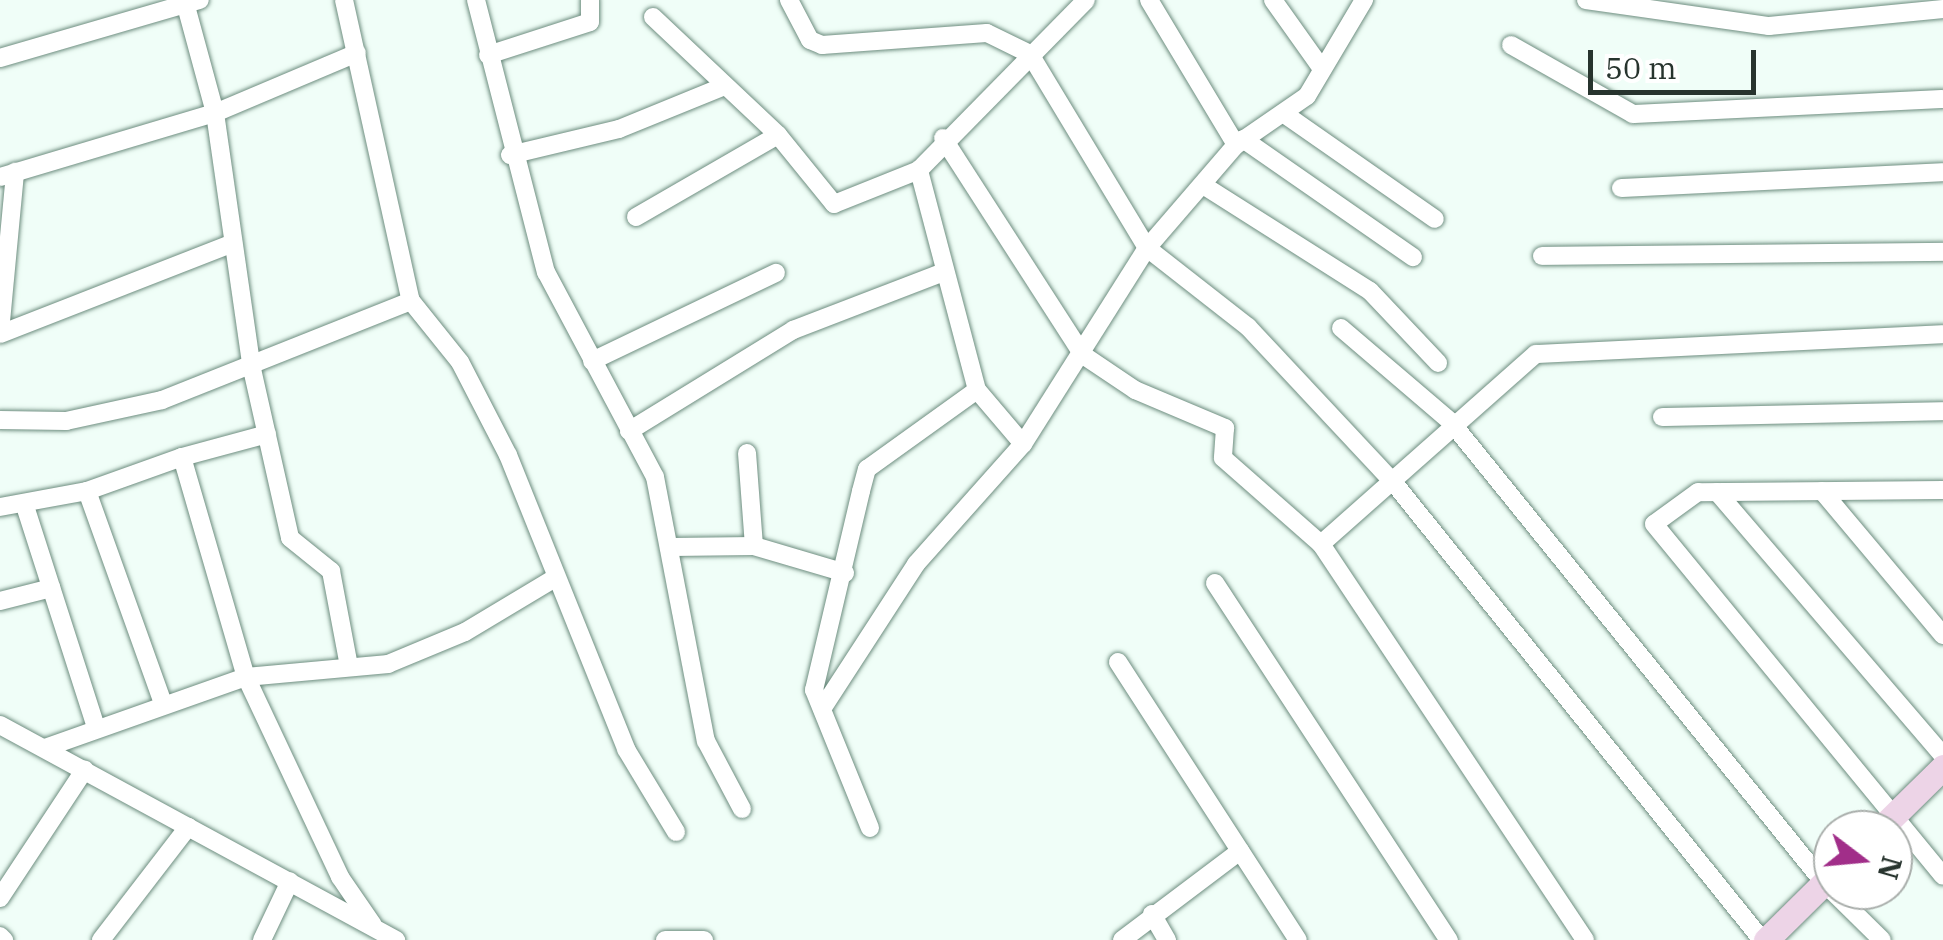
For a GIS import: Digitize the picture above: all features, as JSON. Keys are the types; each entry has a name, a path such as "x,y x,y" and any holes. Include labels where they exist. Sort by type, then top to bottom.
{"street":[{"path":"344,0 411,300 460,362 626,749 676,832"},
{"path":"476,0 510,155 546,272 655,477 672,547 706,741 742,809"},
{"path":"488,54 590,22 590,0"},
{"path":"789,0 822,44 986,33 1030,54 1148,248 1248,327 1394,484 1764,940 1813,894"},
{"path":"653,17 778,135 834,204 920,170 942,138 1086,0"},
{"path":"1149,0 1240,142 1413,257"},
{"path":"1273,0 1322,69"},
{"path":"822,709 916,564 1023,444 1148,248 1206,187 1240,142 1283,113 1322,69 1364,0"},
{"path":"1586,0 1769,26 1943,9"},
{"path":"0,58 193,3 216,112 252,368 290,538 331,570 349,666"},
{"path":"1510,45 1633,114 1943,99"},
{"path":"233,242 0,333 8,174 216,112 357,53"},
{"path":"510,155 620,129 722,86"},
{"path":"1283,113 1434,219"},
{"path":"636,218 778,135"},
{"path":"942,138 1083,355 1135,390 1224,428 1222,458 1322,544 1585,940"},
{"path":"920,170 977,390 1023,444"},
{"path":"1620,188 1943,172"},
{"path":"1206,187 1370,291 1438,363"},
{"path":"1542,256 1943,252"},
{"path":"630,431 793,330 944,272"},
{"path":"592,362 776,274"},
{"path":"0,420 66,421 252,368 411,300"},
{"path":"1341,328 1451,422 1813,860"},
{"path":"1322,544 1394,484 1451,422 1536,354 1943,334"},
{"path":"870,828 814,690 867,469 977,390"},
{"path":"1662,416 1943,411"},
{"path":"0,506 25,506 88,490 182,457 267,434"},
{"path":"747,453 754,546"},
{"path":"182,457 246,677 340,877 384,935"},
{"path":"88,490 162,700"},
{"path":"1873,810 1654,524 1698,492 1943,490"},
{"path":"1822,491 1943,635"},
{"path":"1717,492 1943,756"},
{"path":"25,506 96,727"},
{"path":"672,547 754,546 845,573"},
{"path":"44,748 162,700 246,677 388,664 466,632 555,578"},
{"path":"1215,582 1448,940"},
{"path":"0,602 50,588"},
{"path":"1118,662 1298,940"},
{"path":"0,724 384,935"},
{"path":"1899,810 1943,767"},
{"path":"0,898 85,769"},
{"path":"102,940 188,827"},
{"path":"1122,940 1240,850"},
{"path":"1913,850 1943,876"},
{"path":"262,940 290,882"},
{"path":"1856,910 1882,940"},
{"path":"1152,914 1168,940"},
{"path":"665,940 704,940"}]}
